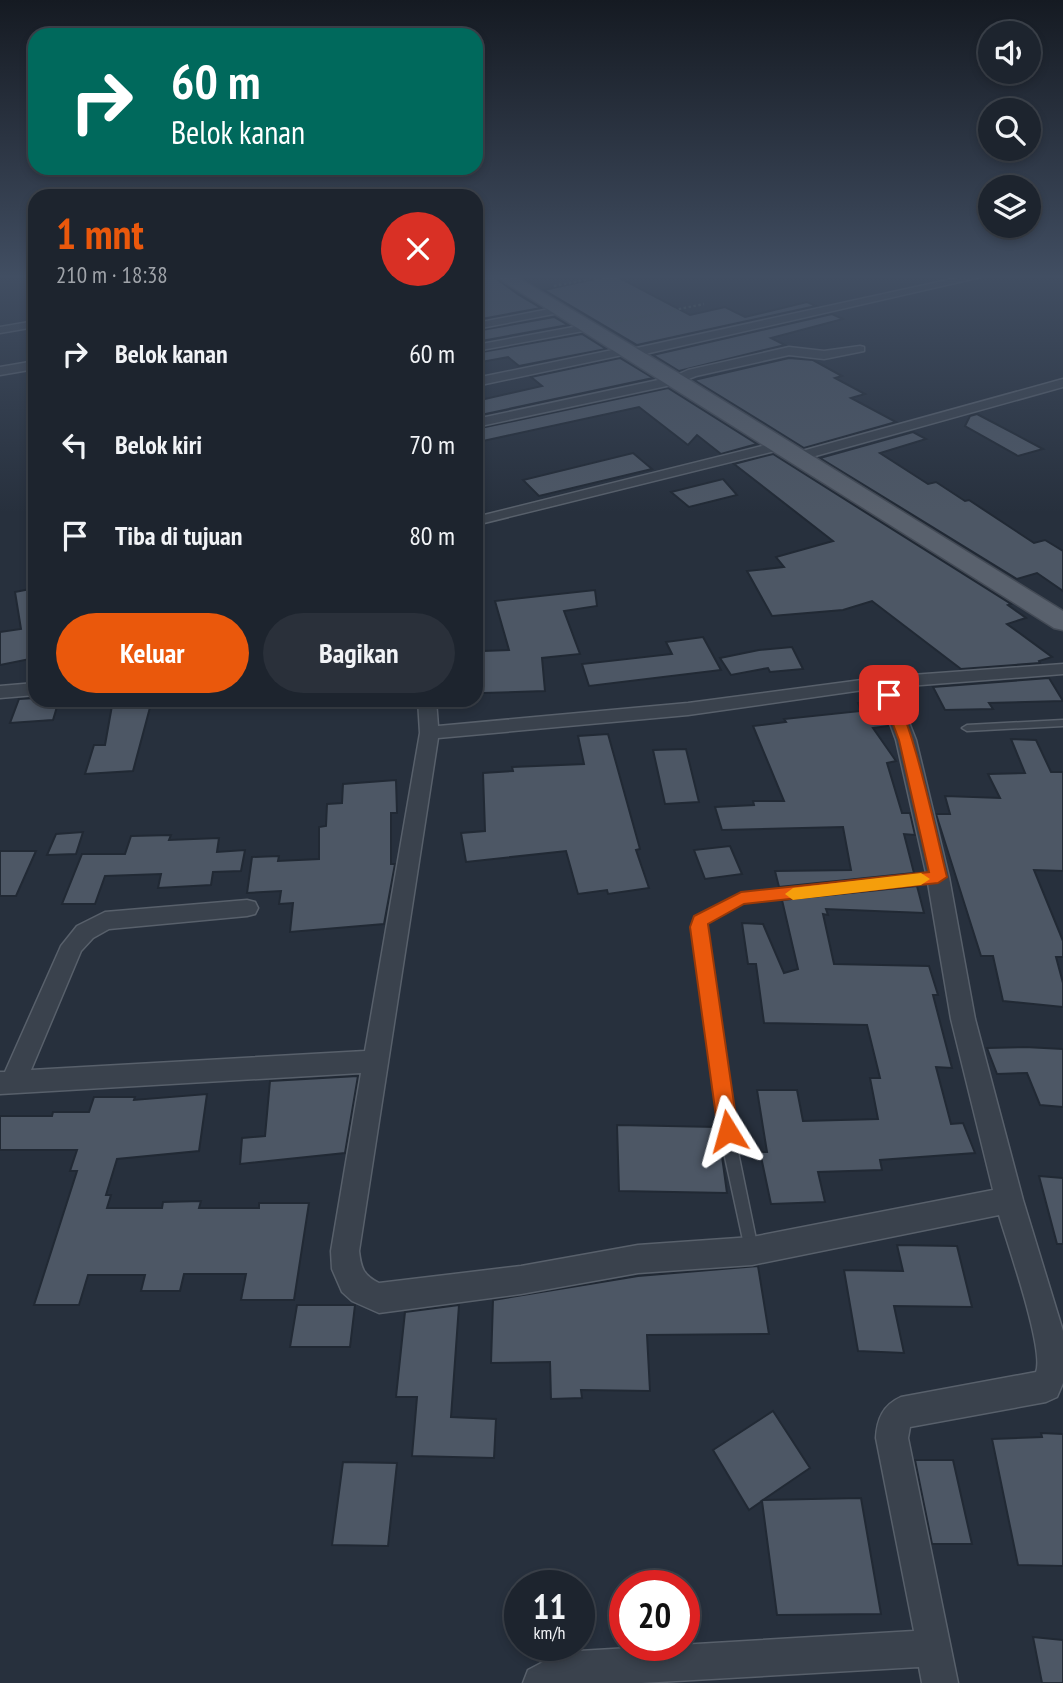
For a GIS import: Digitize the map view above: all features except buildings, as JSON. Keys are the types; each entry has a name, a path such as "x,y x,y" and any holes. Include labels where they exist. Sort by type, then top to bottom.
{"main road":[{"path":"636,355 787,452 1063,622"}],"street":[{"path":"483,381 612,355"},
{"path":"483,421 676,380 692,373 773,355"},
{"path":"0,371 28,366"},
{"path":"483,519 787,452 1063,383"},
{"path":"429,733 688,709 884,682 1063,669"},
{"path":"541,1683 562,1670 572,1668 937,1666 892,1438 893,1425 901,1413 1046,1386 1054,1366 1048,1332 1009,1200 963,1019 938,877 906,740 884,682"},
{"path":"0,692 28,690"},
{"path":"427,707 429,733 345,1251 345,1270 352,1283 363,1292 379,1298 522,1280 638,1258 751,1251 1009,1200"},
{"path":"247,908 105,921 85,932 72,946 7,1083 377,1061"}],"lane":[{"path":"967,728 1063,723"},
{"path":"751,1251 732,1157 700,921 741,898 938,877"}],"slow traffic":[{"path":"793,894 921,879"}],"route":[{"path":"728,1131 700,921 741,898 938,877 906,740 889,695"}]}
